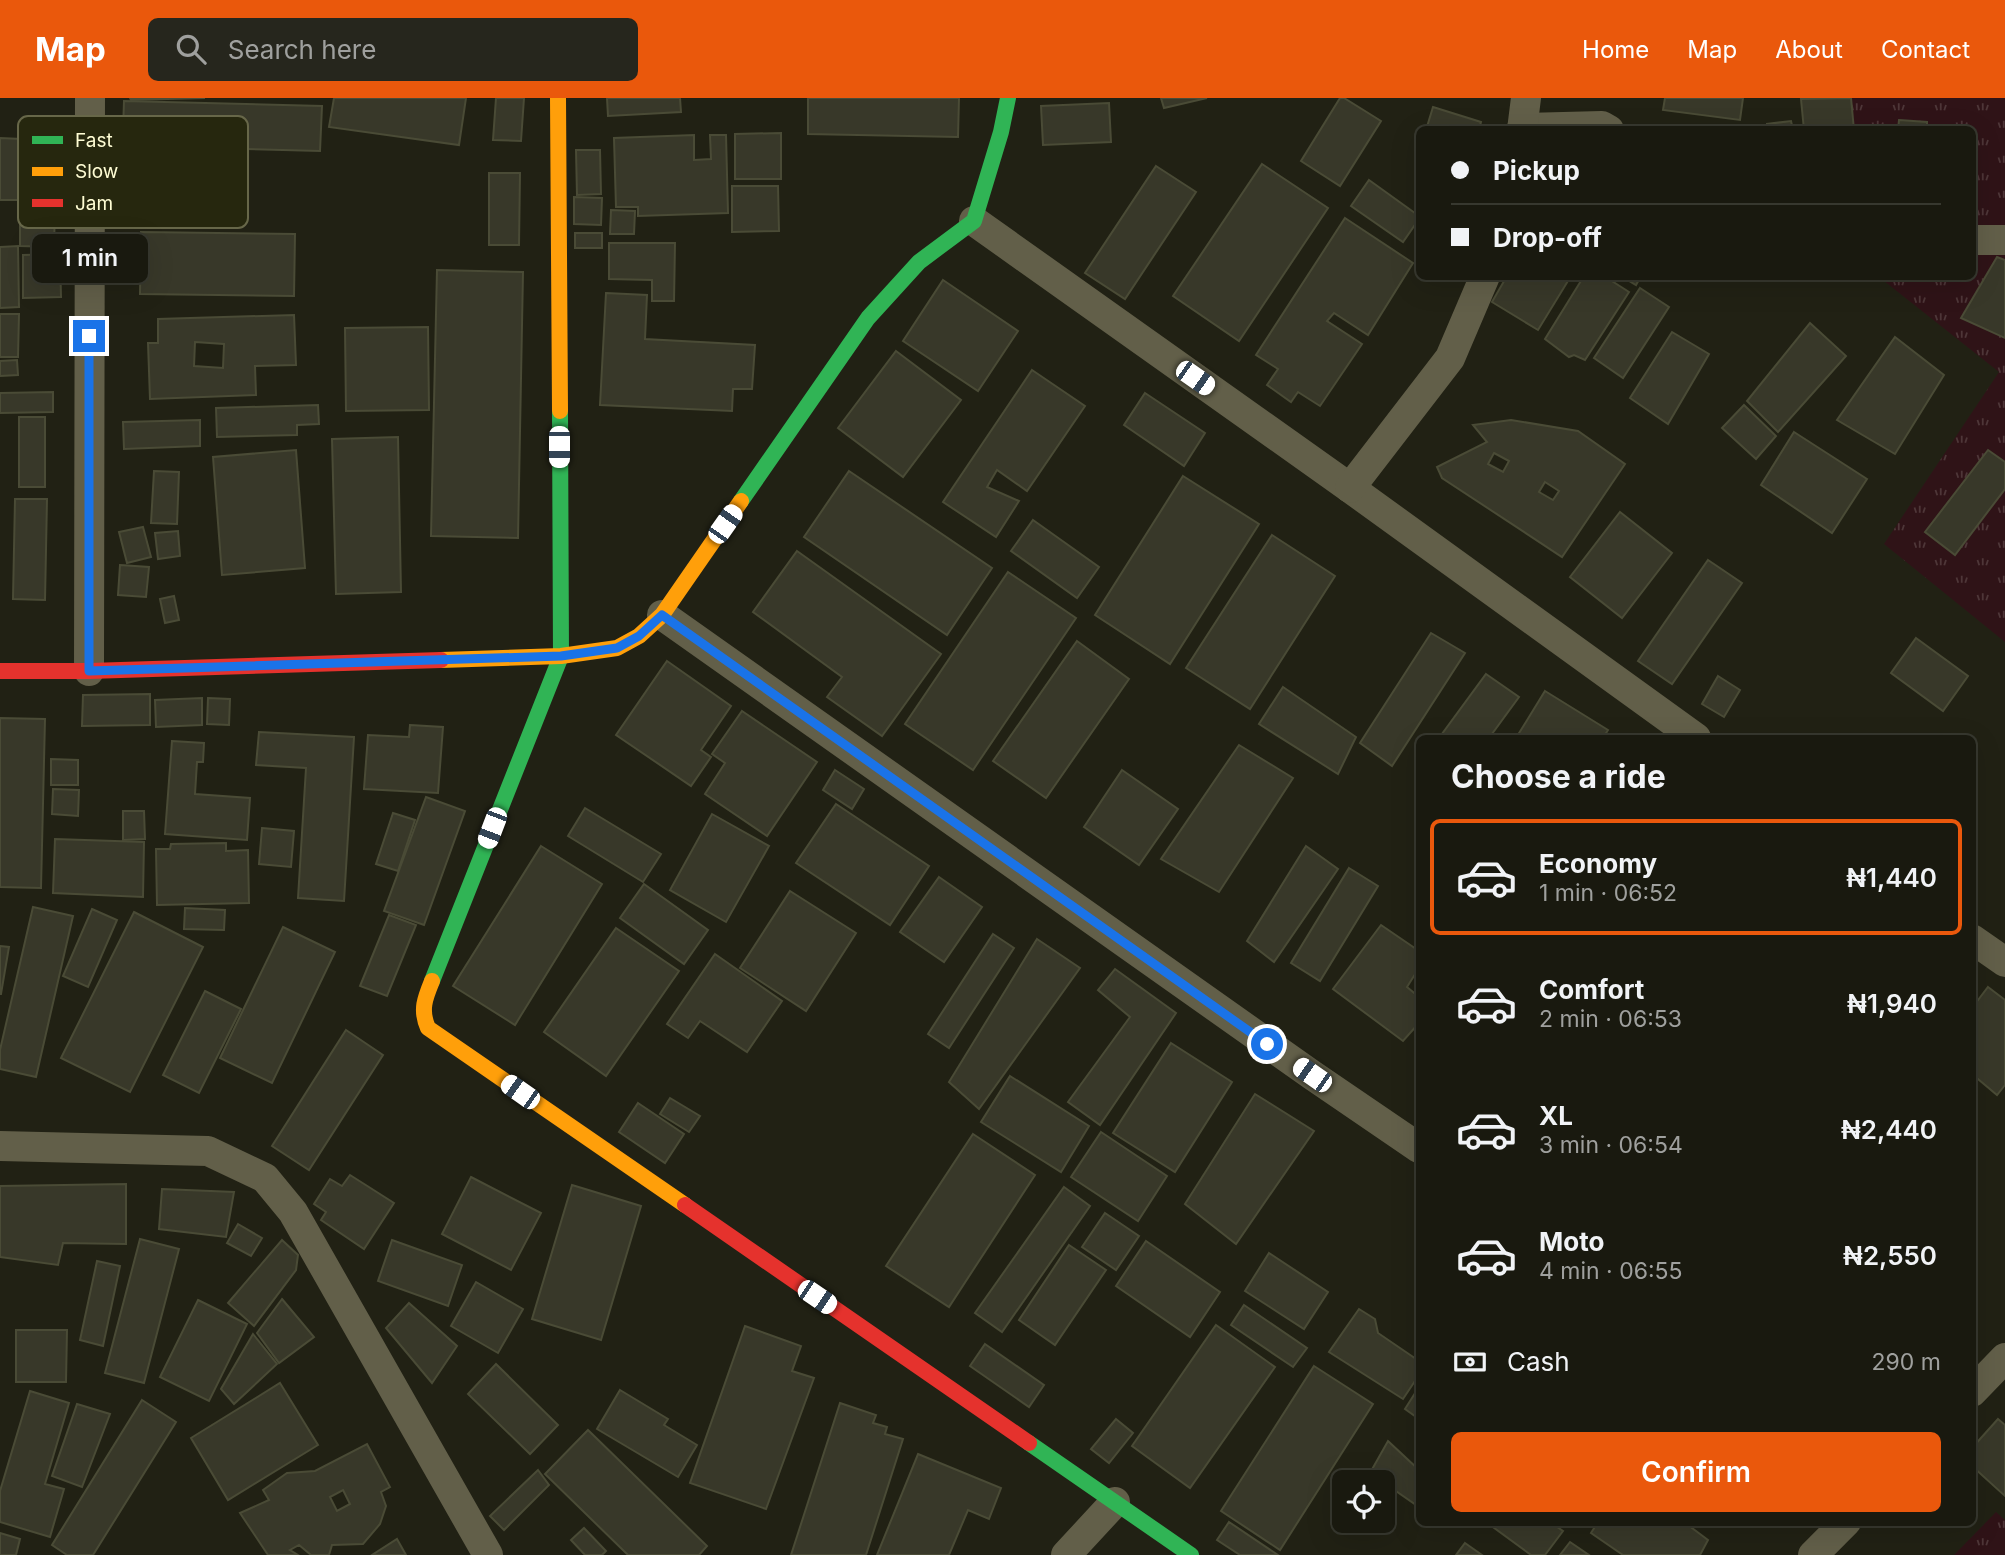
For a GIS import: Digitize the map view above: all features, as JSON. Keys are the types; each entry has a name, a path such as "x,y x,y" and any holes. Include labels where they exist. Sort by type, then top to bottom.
{"street":[{"path":"90,98 90,116"},
{"path":"558,98 561,656 424,1000 422,1015 428,1028 1191,1555"},
{"path":"0,671 89,671 561,656 617,648 639,636 662,615 868,318 919,262 974,221 1001,132 1007,98"},
{"path":"1522,126 1525,98"},
{"path":"974,221 1692,735"},
{"path":"89,671 90,228"},
{"path":"1976,240 2005,240"},
{"path":"1350,488 1450,358 1483,280"},
{"path":"662,615 1416,1146"},
{"path":"1976,942 2005,962"},
{"path":"0,1146 208,1151 265,1178 293,1212 488,1555"},
{"path":"1976,1388 2005,1358"},
{"path":"1066,1555 1115,1502"},
{"path":"1813,1555 1842,1526"}],"green space":[{"path":"1836,98 2005,98 2005,642 1884,544 1999,372 1883,280 1976,280 1976,126 1834,126"},
{"path":"1996,1512 2005,1520 2005,1555 1954,1555"}],"building":[{"path":"130,98 205,98 131,100"},
{"path":"334,98 466,98 459,145 329,127"},
{"path":"496,98 524,98 521,141 493,140"},
{"path":"607,98 680,98 681,112 608,116"},
{"path":"808,98 959,98 958,137 808,134"},
{"path":"1161,98 1207,98 1164,108"},
{"path":"1340,98 1381,121 1340,186 1301,161"},
{"path":"1665,98 1743,98 1740,120 1663,110"},
{"path":"1851,98 1854,126 1804,126 1801,99"},
{"path":"124,101 322,106 320,151 248,149 248,116 124,116"},
{"path":"1109,103 1111,142 1043,145 1041,106"},
{"path":"1433,107 1481,122 1480,126 1427,126"},
{"path":"1899,120 1927,122 1927,126 1898,126"},
{"path":"1791,121 1792,126 1767,126"},
{"path":"781,133 781,179 735,179 735,134"},
{"path":"694,135 694,160 711,159 710,135 726,135 728,213 638,216 638,207 616,207 614,138"},
{"path":"0,138 18,139 18,200 0,200"},
{"path":"576,150 600,150 601,194 577,195"},
{"path":"1262,164 1328,208 1239,341 1173,296"},
{"path":"1156,166 1196,192 1125,299 1085,273"},
{"path":"489,173 520,173 519,245 489,245"},
{"path":"1369,180 1416,214 1416,223 1403,242 1351,206"},
{"path":"732,186 778,186 779,231 732,232"},
{"path":"574,197 602,198 601,225 574,224"},
{"path":"611,210 635,211 634,234 610,234"},
{"path":"1345,218 1413,263 1368,335 1334,313 1327,321 1362,344 1320,406 1298,392 1291,402 1267,385 1278,369 1256,355"},
{"path":"20,228 54,228 54,247 20,246"},
{"path":"141,232 295,234 294,296 140,294"},
{"path":"575,233 602,233 602,248 575,248"},
{"path":"609,243 675,243 674,301 652,301 652,280 609,279"},
{"path":"18,246 19,307 0,308 0,247"},
{"path":"60,254 61,297 23,298 23,255"},
{"path":"1997,257 2005,260 2005,338 1961,318"},
{"path":"437,270 523,272 518,538 431,536"},
{"path":"943,280 1018,331 978,391 903,341"},
{"path":"1505,280 1569,280 1538,330 1492,302"},
{"path":"1582,280 1610,280 1629,292 1585,360 1574,355 1569,357 1545,339"},
{"path":"1640,288 1669,307 1623,378 1594,358"},
{"path":"606,293 647,295 645,339 755,345 752,389 733,389 732,411 600,405"},
{"path":"0,314 19,314 18,357 0,357"},
{"path":"294,315 296,365 255,366 256,395 150,399 148,343 158,343 158,319","holes":["195,342 224,344 223,368 194,366"]},
{"path":"1810,323 1846,356 1778,432 1747,401"},
{"path":"428,327 429,410 346,411 345,328"},
{"path":"1672,332 1709,354 1668,424 1630,398"},
{"path":"1895,337 1944,375 1895,454 1837,420"},
{"path":"896,351 961,400 903,477 838,428"},
{"path":"17,360 18,375 0,376 0,361"},
{"path":"1032,370 1085,406 1027,491 997,470 987,487 1019,501 996,537 943,502"},
{"path":"53,392 53,412 0,413 0,393"},
{"path":"1145,393 1205,433 1184,466 1124,425"},
{"path":"318,405 319,424 297,425 297,435 217,437 216,408"},
{"path":"1744,405 1776,436 1756,459 1722,428"},
{"path":"19,417 45,417 45,487 19,487"},
{"path":"200,420 200,446 124,449 123,422"},
{"path":"1511,420 1578,431 1625,464 1562,557 1442,478 1437,467 1487,442 1473,425","holes":["1494,453 1509,461 1503,472 1488,464","1545,482 1559,491 1553,500 1539,492"]},
{"path":"1794,432 1867,479 1832,533 1761,485"},
{"path":"398,437 401,592 336,594 332,439"},
{"path":"296,450 305,568 222,575 213,457"},
{"path":"1988,450 2005,462 2005,489 1955,555 1925,532"},
{"path":"154,471 179,472 177,524 151,523"},
{"path":"849,471 992,568 947,635 804,537"},
{"path":"1183,476 1259,524 1170,664 1095,615"},
{"path":"15,499 47,499 45,600 13,599"},
{"path":"1620,512 1672,553 1622,618 1570,577"},
{"path":"1033,520 1099,567 1077,598 1011,551"},
{"path":"143,527 151,557 127,563 119,532"},
{"path":"178,531 180,556 158,559 155,533"},
{"path":"1272,535 1335,576 1250,709 1186,668"},
{"path":"797,551 941,654 882,736 827,697 842,677 753,612"},
{"path":"1708,560 1742,583 1672,684 1638,661"},
{"path":"120,565 149,567 146,597 118,595"},
{"path":"1008,572 1076,618 973,770 905,724"},
{"path":"174,596 179,620 165,623 160,599"},
{"path":"1431,633 1465,653 1392,766 1360,743"},
{"path":"1916,638 1968,676 1943,711 1891,673"},
{"path":"1077,641 1129,679 1046,798 993,761"},
{"path":"667,661 731,706 701,750 711,757 691,786 616,735"},
{"path":"1486,674 1519,697 1491,735 1441,735"},
{"path":"1718,676 1740,690 1724,717 1702,704"},
{"path":"1283,687 1356,737 1338,774 1259,724"},
{"path":"1545,691 1608,730 1605,735 1518,735"},
{"path":"150,694 150,725 82,726 83,695"},
{"path":"202,698 202,725 156,727 155,700"},
{"path":"208,698 230,699 229,725 207,724"},
{"path":"742,711 817,762 767,836 705,794 725,763 712,754"},
{"path":"0,718 45,719 41,888 0,887"},
{"path":"410,725 443,727 438,793 364,789 368,735 409,737"},
{"path":"259,732 354,737 344,901 298,898 306,768 256,765"},
{"path":"172,741 204,743 203,762 197,762 195,794 250,798 247,840 165,834"},
{"path":"1239,745 1293,778 1219,892 1161,859"},
{"path":"51,759 78,760 78,785 51,785"},
{"path":"835,770 864,789 852,809 823,790"},
{"path":"1122,770 1178,809 1139,865 1084,827"},
{"path":"53,789 79,790 78,816 52,814"},
{"path":"426,797 465,811 424,925 384,911"},
{"path":"836,804 929,866 890,925 796,863"},
{"path":"585,808 661,854 643,882 568,836"},
{"path":"123,811 144,811 145,839 123,840"},
{"path":"393,813 415,820 398,871 376,864"},
{"path":"712,814 769,846 726,922 670,890"},
{"path":"262,828 294,831 291,867 259,864"},
{"path":"55,839 144,842 143,897 53,893"},
{"path":"226,843 226,851 248,850 249,903 157,905 156,849 170,849 171,844"},
{"path":"541,846 602,884 515,1025 453,986"},
{"path":"1306,846 1338,869 1274,962 1247,941"},
{"path":"1349,868 1378,886 1320,981 1291,963"},
{"path":"939,877 982,907 944,962 900,932"},
{"path":"644,884 708,930 684,964 620,918"},
{"path":"790,891 856,933 806,1011 740,968"},
{"path":"33,907 73,916 36,1077 0,1069 0,1050"},
{"path":"185,908 225,910 224,930 184,929"},
{"path":"92,909 117,920 88,987 63,976"},
{"path":"134,912 203,947 130,1092 61,1058"},
{"path":"389,915 416,925 387,996 360,986"},
{"path":"1381,925 1416,949 1416,973 1407,987 1416,994 1416,1026 1403,1041 1333,989"},
{"path":"283,927 335,952 272,1083 220,1058"},
{"path":"616,928 679,971 606,1076 544,1032"},
{"path":"993,934 1014,948 949,1048 928,1034"},
{"path":"1037,939 1080,968 979,1109 949,1082"},
{"path":"0,946 9,947 1,994 0,994"},
{"path":"715,954 782,1001 747,1052 700,1021 688,1038 667,1024"},
{"path":"1115,969 1176,1013 1100,1125 1068,1102 1130,1017 1098,990"},
{"path":"1988,987 2005,1000 2005,1085 1997,1095 1976,1077 1976,1003"},
{"path":"205,991 241,1009 199,1093 163,1075"},
{"path":"346,1030 383,1055 309,1170 272,1146"},
{"path":"1171,1043 1232,1082 1175,1172 1113,1133"},
{"path":"1010,1076 1089,1126 1061,1172 981,1122"},
{"path":"1255,1094 1314,1131 1236,1244 1185,1204"},
{"path":"670,1098 700,1116 689,1132 660,1114"},
{"path":"638,1103 684,1134 665,1163 619,1132"},
{"path":"1101,1132 1167,1176 1138,1221 1071,1177"},
{"path":"973,1134 1035,1175 949,1307 886,1266"},
{"path":"350,1175 394,1203 364,1249 321,1220 326,1212 314,1204 330,1179 342,1186"},
{"path":"471,1177 541,1213 511,1270 442,1234"},
{"path":"126,1184 126,1244 63,1243 58,1265 0,1257 0,1186"},
{"path":"572,1185 641,1206 601,1340 532,1319"},
{"path":"1064,1187 1090,1206 1002,1332 975,1313"},
{"path":"162,1189 234,1192 226,1237 159,1229"},
{"path":"1105,1213 1139,1236 1116,1270 1082,1247"},
{"path":"238,1224 262,1238 251,1256 227,1243"},
{"path":"140,1239 179,1249 144,1383 105,1373"},
{"path":"282,1240 298,1255 296,1270 254,1326 228,1303"},
{"path":"392,1240 462,1265 448,1306 378,1281"},
{"path":"1146,1241 1220,1292 1190,1337 1116,1286"},
{"path":"1069,1245 1106,1270 1055,1345 1019,1320"},
{"path":"1269,1253 1328,1292 1304,1329 1245,1291"},
{"path":"97,1261 120,1266 103,1346 80,1340"},
{"path":"476,1282 523,1309 498,1353 451,1326"},
{"path":"282,1299 314,1337 279,1363 257,1333"},
{"path":"198,1300 247,1324 209,1401 160,1377"},
{"path":"409,1303 457,1346 432,1383 386,1328"},
{"path":"1244,1305 1307,1348 1293,1367 1231,1325"},
{"path":"1359,1309 1375,1319 1378,1333 1416,1359 1416,1380 1403,1399 1329,1352"},
{"path":"1216,1325 1275,1367 1190,1488 1132,1446"},
{"path":"745,1326 801,1346 792,1371 814,1378 766,1509 690,1483"},
{"path":"16,1330 67,1330 66,1382 16,1382"},
{"path":"253,1334 277,1364 234,1404 221,1389"},
{"path":"985,1344 1044,1385 1029,1407 970,1366"},
{"path":"496,1364 558,1425 530,1454 468,1394"},
{"path":"1314,1366 1373,1404 1280,1550 1221,1511"},
{"path":"280,1383 318,1445 228,1500 191,1438"},
{"path":"620,1390 668,1419 664,1425 697,1445 678,1477 597,1429"},
{"path":"30,1391 69,1403 45,1484 64,1489 50,1537 0,1522 0,1491"},
{"path":"1416,1392 1416,1417 1405,1409"},
{"path":"142,1400 176,1422 93,1555 67,1555 52,1545"},
{"path":"840,1403 876,1415 873,1423 887,1427 885,1434 903,1439 866,1555 791,1555"},
{"path":"77,1404 110,1414 82,1487 52,1476"},
{"path":"1116,1419 1133,1433 1109,1463 1091,1449"},
{"path":"1998,1419 2005,1425 2005,1496 1976,1470 1976,1444"},
{"path":"588,1430 707,1546 699,1555 628,1555 545,1474"},
{"path":"1388,1441 1416,1467 1416,1505 1395,1490 1395,1470 1372,1470"},
{"path":"367,1444 390,1487 381,1492 386,1506 380,1524 363,1544 332,1545 329,1555 311,1555 299,1545 290,1550 298,1555 268,1555 240,1513 269,1500 263,1490 287,1473 315,1471","holes":["343,1490 350,1504 337,1511 330,1497"]},
{"path":"918,1454 1001,1488 989,1519 968,1510 949,1555 877,1555"},
{"path":"538,1470 549,1485 504,1530 490,1516"},
{"path":"1229,1522 1278,1555 1240,1555 1217,1540"},
{"path":"1491,1526 1556,1526 1563,1531 1545,1555 1531,1555"},
{"path":"1595,1526 1689,1526 1708,1540 1700,1555 1623,1555 1591,1533"},
{"path":"584,1528 606,1551 602,1555 585,1555 571,1540"},
{"path":"0,1533 20,1539 16,1555 0,1555"},
{"path":"397,1539 406,1555 372,1555"},
{"path":"1570,1542 1589,1555 1560,1555"},
{"path":"1465,1543 1482,1555 1456,1555"}],"traffic: fast":[{"path":"741,501 868,318 919,262 974,221 1001,132 1008,98"},
{"path":"432,981 561,656 560,411"},
{"path":"1029,1443 1191,1555"}],"traffic: slow":[{"path":"558,98 560,411"},
{"path":"441,660 561,656 617,648 639,636 662,615 741,501"},
{"path":"432,981 424,1004 428,1028 685,1205"}],"traffic: jam":[{"path":"0,671 89,671 441,660"},
{"path":"685,1205 1029,1443"}],"route":[{"path":"89,336 89,671 561,656 617,648 639,636 662,615 1267,1044"}]}
